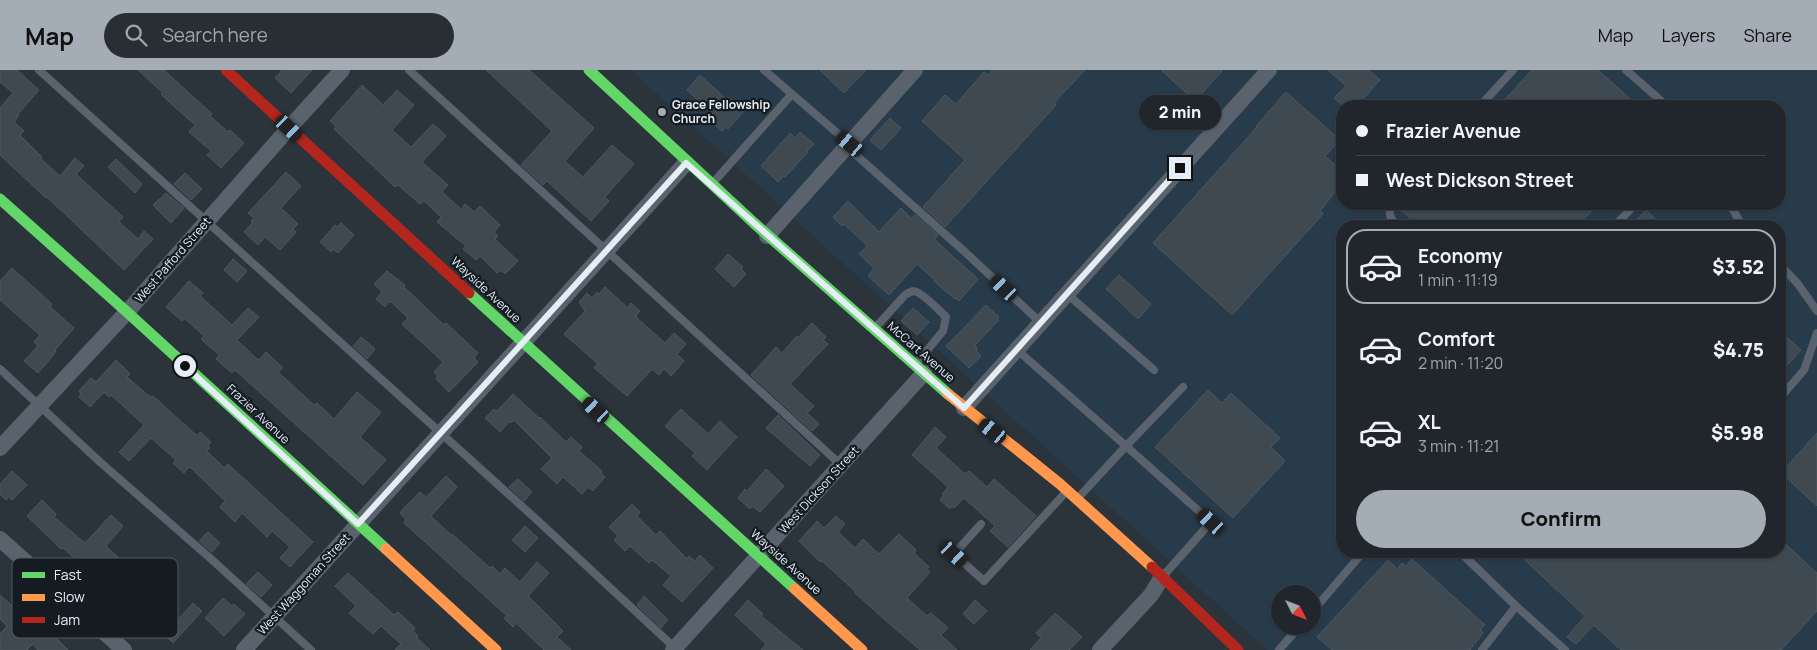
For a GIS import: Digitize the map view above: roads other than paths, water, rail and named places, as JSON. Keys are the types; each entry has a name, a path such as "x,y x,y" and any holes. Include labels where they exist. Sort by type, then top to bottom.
{"street":[{"name":"Wayside Avenue","path":"226,70 523,343 862,650"},
{"name":"West Pafford Street","path":"0,448 127,312 342,70"},
{"name":"McCart Avenue","path":"589,70 686,163 919,370 1078,499 1238,650"},
{"path":"767,236 916,70"},
{"path":"964,408 1268,70"},
{"name":"West Waggoman Street","path":"244,650 686,163"},
{"name":"Frazier Avenue","path":"0,198 496,650"},
{"name":"West Dickson Street","path":"674,649 841,465 919,370"},
{"path":"0,539 21,558"},
{"path":"1100,650 1151,595 1162,577"},
{"path":"111,638 124,650"}],"lane":[{"path":"40,70 536,519 674,649"},
{"path":"409,70 841,465"},
{"path":"764,70 1040,322"},
{"path":"1486,100 1513,70"},
{"path":"1626,70 1660,100"},
{"path":"711,185 792,94"},
{"path":"1620,220 1630,210"},
{"path":"1786,271 1798,284 1817,311"},
{"path":"874,329 905,295 911,291 916,292 938,309 946,318 945,328 919,370"},
{"path":"1066,293 1154,370"},
{"path":"1786,391 1804,370 1817,333"},
{"path":"1016,349 1211,522 1162,577"},
{"path":"0,369 100,462 210,558 311,650"},
{"path":"1078,499 1183,387"},
{"path":"981,524 954,554 984,581 1068,491"},
{"path":"1321,601 1358,558"},
{"path":"1466,558 1565,650"},
{"path":"1482,650 1516,606"},
{"path":"1280,650 1292,635"},
{"path":"1488,643 1495,650"}],"place":[{"name":"Grace Fellowship Church","path":"662,112"}]}
